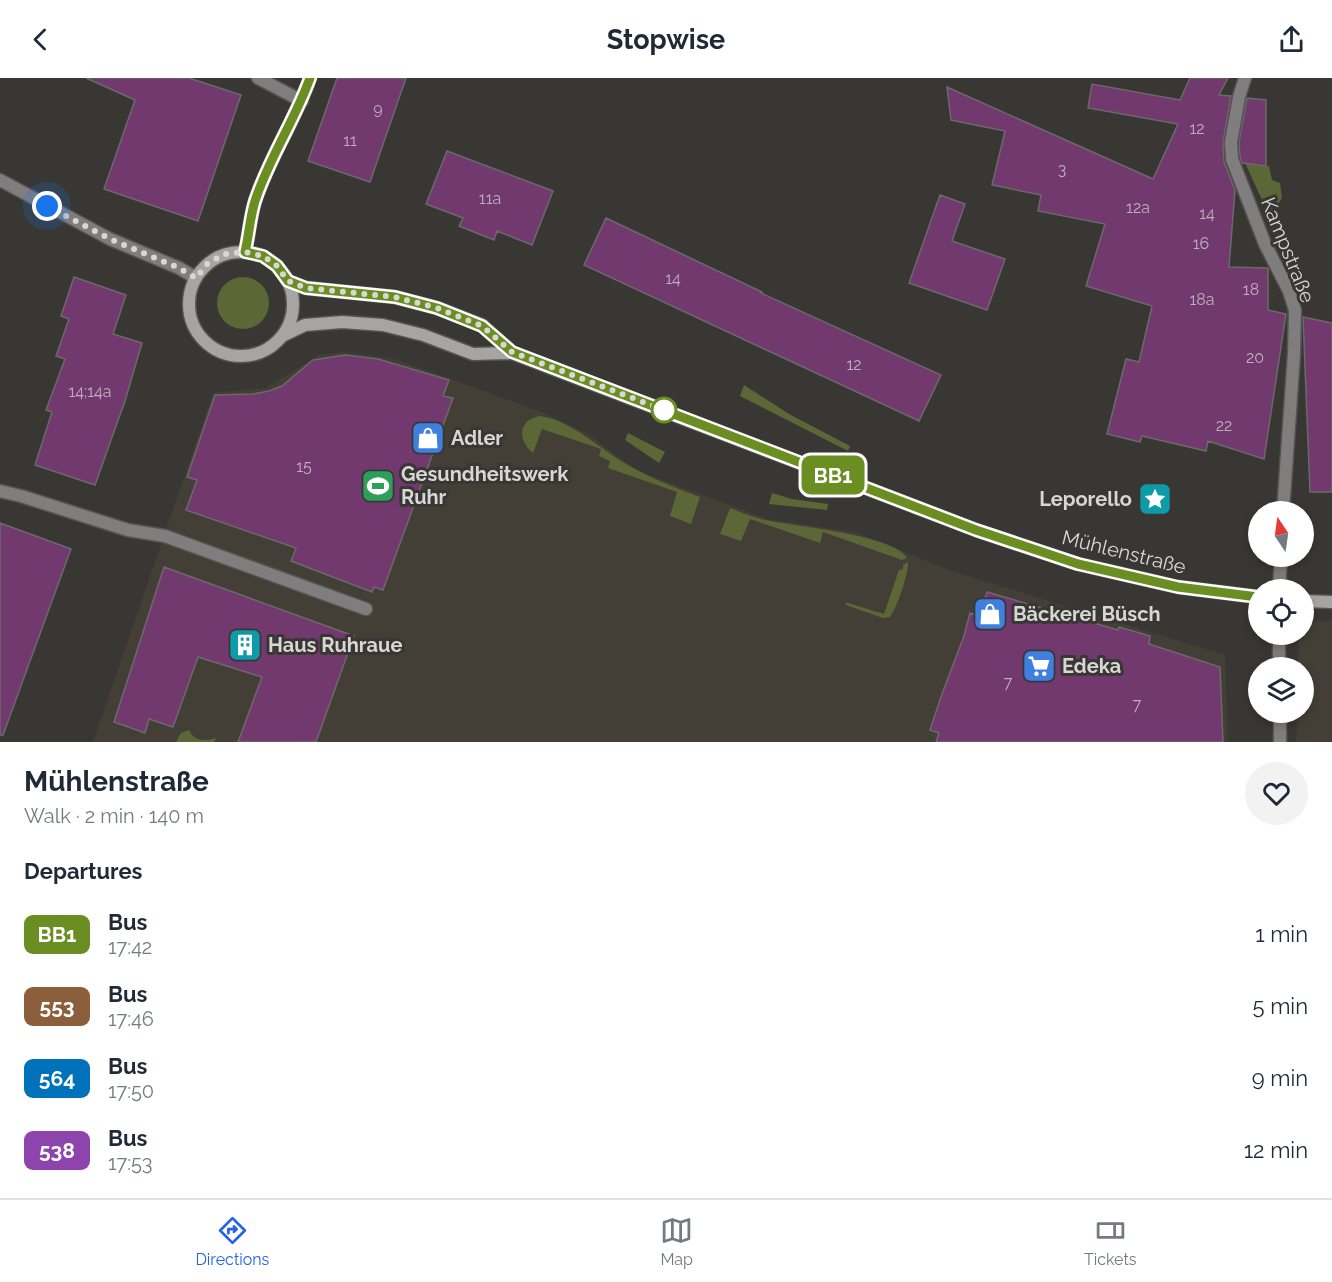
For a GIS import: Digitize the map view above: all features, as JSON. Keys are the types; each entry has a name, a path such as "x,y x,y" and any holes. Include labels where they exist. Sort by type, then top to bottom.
{"main road":[{"path":"245,252 255,202 302,101 310,78"},
{"path":"196,278 208,263 225,254 245,252 263,256 277,266 288,281 293,306 290,320 282,336"},
{"name":"Mühlenstraße","path":"196,278 189,300 192,320 203,340 231,355 250,355 267,349 282,336 305,325 342,322 383,325 423,335 473,354 512,352"},
{"name":"Mühlenstraße","path":"288,281 306,288 395,297 437,308 482,326 512,352 976,530 1078,564 1178,587 1248,596"},
{"path":"1314,601 1332,602"}],"street":[{"path":"258,78 302,101"},
{"name":"Kampstraße","path":"1245,78 1239,97 1231,142 1232,159 1253,215 1289,291 1295,310 1284,501"},
{"path":"0,180 110,239 179,268 196,278"},
{"path":"0,491 128,530 165,536 366,609"},
{"path":"1280,723 1280,742"}],"shaded area":[{"path":"343,352 395,359 542,412 588,434 636,470 768,519 855,532 952,571 1225,655 1228,742 93,742 213,393 265,388 319,355"},
{"path":"1314,620 1332,621 1332,742 1296,742 1297,723 1314,723 1314,657 1298,657 1299,645 1314,645"}],"green space":[{"path":"1245,163 1269,166 1272,180 1280,183 1282,198 1270,217"},
{"path":"243,277 253,279 261,285 267,293 269,303 267,313 261,321 253,327 243,329 233,327 225,321 219,313 217,303 219,293 225,285 233,279"},
{"path":"744,385 789,414 850,446 848,451 740,396"},
{"path":"539,416 551,418 574,429 637,470 700,497 691,524 670,516 677,492 608,468 610,461 599,456 601,449 542,429 533,453 525,443 522,432 527,422"},
{"path":"628,433 665,452 659,463 625,440"},
{"path":"772,493 792,499 828,504 827,510 769,504"},
{"path":"730,508 761,519 862,537 898,550 907,558 902,560 823,532 820,543 750,519 741,541 720,534"},
{"path":"908,562 902,590 890,617 883,618 846,605 845,603 848,603 884,614 899,570 903,569 903,565"},
{"path":"189,730 194,737 200,740 216,738 214,742 176,742 181,733"}],"building":[{"path":"86,78 189,78 241,95 198,221 104,189 135,100"},
{"path":"337,78 406,78 370,182 308,161"},
{"path":"1190,78 1228,78 1219,95 1231,96 1223,142 1224,162 1235,190 1229,267 1268,268 1268,310 1286,314 1264,459 1208,441 1206,451 1142,436 1140,442 1107,434 1126,359 1139,362 1152,306 1086,286 1105,224 1038,211 1041,195 992,185 1005,131 951,120 947,87 1153,179 1178,124 1088,108 1092,84 1180,100"},
{"path":"1247,98 1266,100 1266,166 1242,163 1240,157 1239,142"},
{"path":"447,151 553,191 532,245 497,231 494,240 459,226 463,218 426,204"},
{"path":"940,195 965,204 952,241 1005,259 987,310 909,283"},
{"path":"606,218 761,293 941,375 919,421 584,265"},
{"path":"74,277 126,295 113,334 142,343 125,401 95,485 35,465 52,412 46,410 65,359 56,356 69,319 61,316"},
{"path":"1303,317 1332,323 1332,492 1310,492"},
{"path":"345,355 378,359 449,380 443,396 453,398 383,590 374,587 372,592 291,561 296,548 186,510 197,480 187,477 215,395 253,394 269,391 282,386 313,360"},
{"path":"0,523 71,549 3,735 0,735"},
{"name":"Haus Ruhraue","path":"164,567 354,636 316,742 238,742 262,677 198,657 173,727 149,719 145,733 114,722"},
{"path":"987,592 1118,630 1119,627 1150,636 1149,644 1220,667 1223,742 936,742 939,733 930,730 942,694 964,636 970,613 979,616"}],"bus line":[{"name":"BB1","path":"310,78 302,101 255,202 245,252 263,256 277,266 288,281 306,288 395,297 437,308 482,326 512,352 976,530 1078,564 1178,587 1248,596"}],"place":[{"name":"Adler","path":"428,438"},
{"name":"Gesundheitswerk Ruhr","path":"378,486"},
{"name":"Leporello","path":"1155,499"},
{"name":"Bäckerei Büsch","path":"990,614"},
{"name":"Haus Ruhraue","path":"245,645"},
{"name":"Edeka","path":"1039,666"}],"route":[{"path":"47,206 110,239 179,268 196,278 208,263 225,254 245,252 263,256 277,266 288,281 306,288 395,297 437,308 482,326 512,352 664,410"}]}
